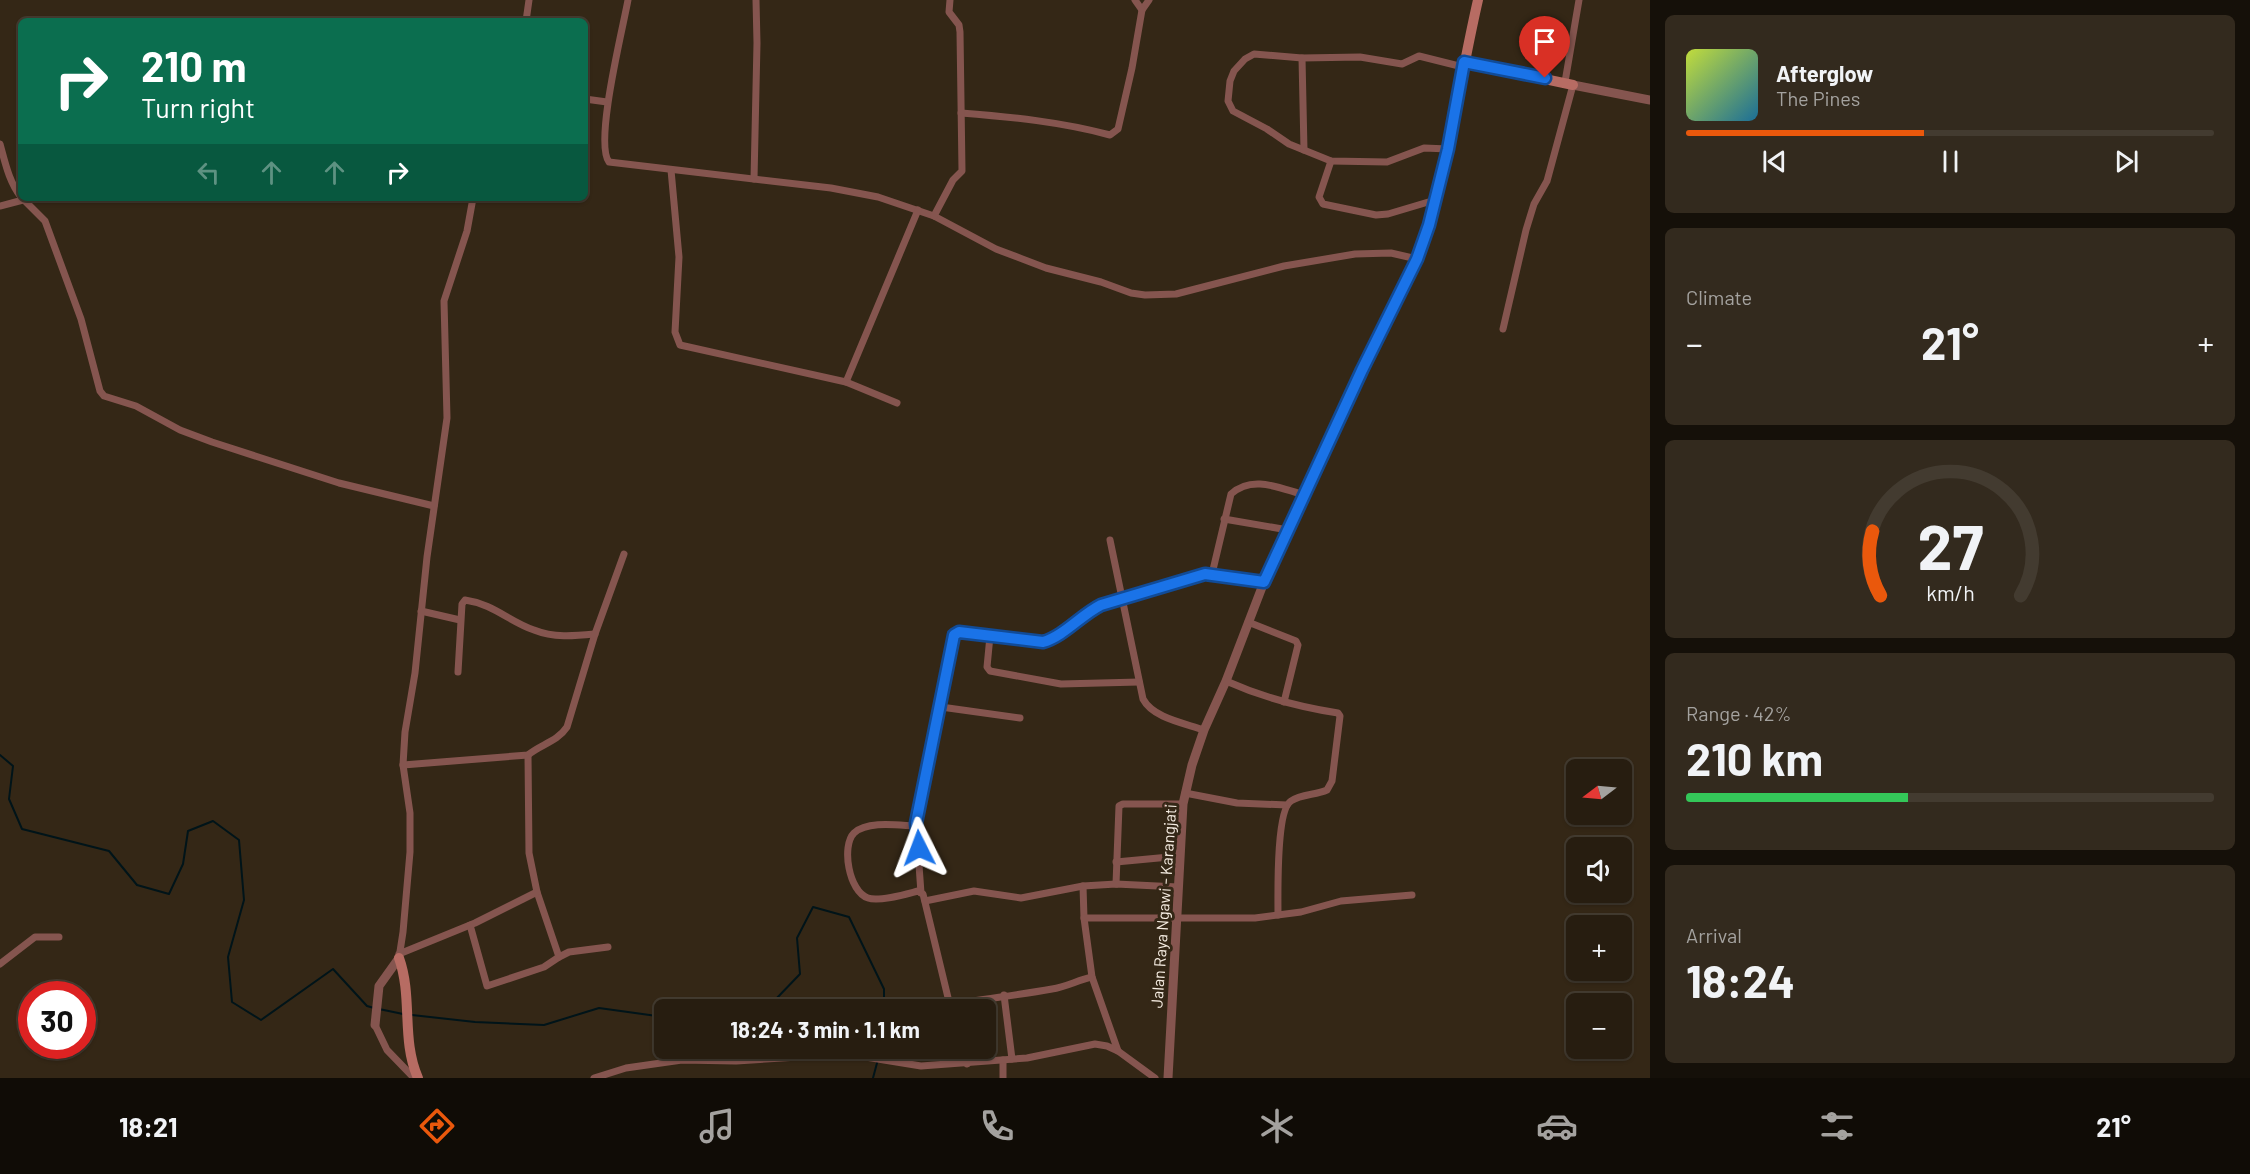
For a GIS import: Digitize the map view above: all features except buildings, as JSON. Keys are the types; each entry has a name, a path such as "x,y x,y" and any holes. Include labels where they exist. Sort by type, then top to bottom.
{"main road":[{"name":"Jalan Raya Ngawi - Karangjati","path":"1417,259 1436,200 1478,0"},
{"path":"1463,64 1569,83"},
{"path":"399,956 407,988 409,1046 416,1078"}],"street":[{"path":"526,18 529,0"},
{"path":"628,0 608,102 605,146 607,160 615,164 831,188 878,196 934,216 996,249 1046,268 1144,295 1176,294 1284,266 1355,254 1391,253 1417,259"},
{"path":"754,179 756,0"},
{"path":"934,216 953,180 962,171 960,32 959,25 949,12 950,0"},
{"path":"1135,0 1142,10"},
{"path":"962,113 1024,118 1110,135 1115,133 1118,129 1132,68 1142,10 1149,0"},
{"path":"1503,329 1526,230 1534,204 1547,181 1569,83 1579,0"},
{"path":"1448,149 1424,148 1387,162 1330,161 1289,144 1233,111 1228,101 1230,81 1234,71 1254,54 1302,58 1360,57 1402,63 1419,56 1463,64"},
{"path":"1302,58 1304,150"},
{"path":"1569,83 1650,100"},
{"path":"588,99 608,102"},
{"path":"0,144 6,167 18,193"},
{"path":"1330,161 1319,197 1323,204 1376,215 1388,214 1436,200"},
{"path":"671,170 679,258 675,332 680,345 846,382 897,403"},
{"path":"0,206 18,199"},
{"path":"25,201 45,221 81,319 100,391 104,396 143,409 180,430 261,458 339,483 434,506"},
{"path":"416,1078 387,1050 375,1025 381,980 399,956 404,922 410,852 410,813 403,765 405,732 415,672 434,506 447,418 444,301 467,231 472,201"},
{"path":"846,382 918,210"},
{"name":"Jalan Raya Ngawi - Karangjati","path":"1168,1078 1183,804 1192,765 1264,582 1362,370 1417,259"},
{"path":"1212,574 1231,494 1247,484 1260,483 1305,495"},
{"path":"1224,519 1288,530"},
{"path":"1110,540 1146,706 1155,712 1204,730"},
{"path":"403,765 528,755 536,748 555,740 567,727 595,634 624,554"},
{"path":"948,999 925,901 921,893 916,823 954,635 959,632 1032,642 1052,640 1091,610 1121,598 1212,574 1264,582"},
{"path":"458,672 462,604 467,600 497,609 532,630 571,637 595,634"},
{"path":"421,611 460,620"},
{"path":"1248,622 1296,641 1298,645 1284,702"},
{"path":"990,636 987,667 990,670 1061,684 1139,682"},
{"path":"1226,681 1284,702 1338,713 1340,716 1332,781 1327,790 1292,800 1287,805 1282,819 1278,915"},
{"path":"941,706 1020,718"},
{"path":"528,755 529,853 537,892 559,957"},
{"path":"1185,793 1237,803 1287,805"},
{"path":"1116,884 1119,806 1123,804 1183,804"},
{"path":"916,823 913,826 867,827 855,832 848,842 848,864 851,876 866,898 873,899 918,891 921,893"},
{"path":"1116,862 1180,856"},
{"path":"925,901 974,891 1021,898 1083,886 1116,884 1178,887"},
{"path":"1083,886 1084,918 1092,977 1118,1051"},
{"path":"399,956 537,892"},
{"path":"1084,918 1238,919 1319,908 1341,901 1412,895"},
{"path":"470,925 487,986 544,966 570,952 608,947"},
{"path":"0,964 35,937 59,937"},
{"path":"987,999 1053,989 1079,979 1092,977"},
{"path":"1005,995 1012,1059"},
{"path":"594,1078 626,1068 682,1060 736,1060 847,1054 921,1066 967,1064 1041,1056 1088,1044 1107,1046 1118,1051 1155,1078"},
{"path":"965,1059 967,1064"},
{"path":"1003,1060 1003,1078"}],"waterway":[{"path":"0,755 13,766 9,799 22,829 109,851 137,885 169,894 183,864 188,831 213,821 239,840 244,900 228,957 232,1002 261,1020 333,969 367,1006 374,1008"},
{"path":"776,999 800,974 797,938 813,907 849,917 884,989 884,999"},
{"path":"412,1015 475,1022 544,1025 599,1008 654,1016"},
{"path":"379,1009 403,1014"},
{"path":"873,1078 878,1059"}],"route":[{"path":"919,848 916,823 954,635 959,632 1043,642 1052,640 1101,605 1205,574 1264,582 1362,370 1417,259 1429,225 1448,149 1464,62 1545,78"}]}
